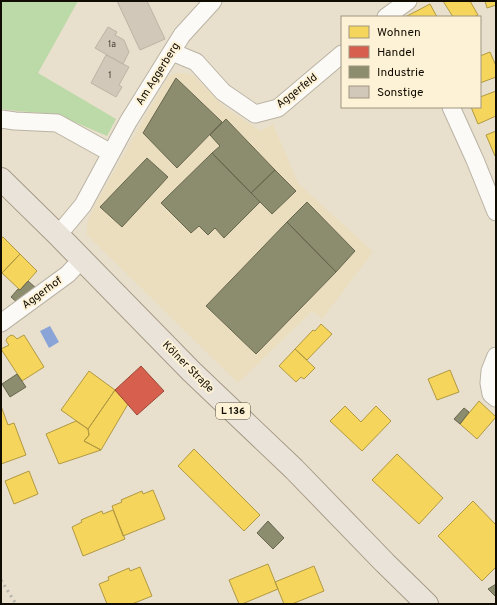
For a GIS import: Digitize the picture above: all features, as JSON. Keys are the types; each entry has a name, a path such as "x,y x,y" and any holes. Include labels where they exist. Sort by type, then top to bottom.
{"main road":[{"name":"Kölner Straße","path":"1,179 192,372 294,469 427,604"}],"street":[{"name":"Am Aggerberg","path":"58,235 83,205 128,122 182,35 213,1"},
{"path":"387,16 408,1"},
{"name":"Aggerfeld","path":"172,52 196,62 223,92 255,114 278,108 341,55"},
{"path":"451,108 496,212"},
{"path":"1,119 57,123 111,153"},
{"name":"Aggerhof","path":"1,323 68,274 81,260"},
{"path":"496,356 490,371 489,383 491,394 496,398"}],"shaded area":[{"path":"176,73 185,73 194,76 224,107 261,131 273,124 298,183 373,252 322,319 312,311 238,383 86,234 88,220 96,203 168,77"}],"green space":[{"path":"1,1 78,1 38,73 116,119 107,136 56,114 1,109"}],"water":[{"path":"50,326 59,342 49,348 40,331"}],"building: Wohnen":[{"path":"443,1 470,1 478,15 476,16 452,16"},
{"path":"485,1 496,1 496,5 487,8"},
{"path":"430,4 436,16 407,16"},
{"path":"490,52 496,66 496,77 481,83 481,56"},
{"path":"496,91 496,116 478,124 471,108 481,108 481,97"},
{"path":"496,131 496,155 495,156 486,135"},
{"path":"3,237 20,254 2,273 1,238"},
{"path":"20,254 37,271 20,290 2,273"},
{"path":"321,324 332,334 307,360 295,349 313,330 315,331"},
{"path":"11,335 17,339 24,335 44,367 22,381 1,349 9,345 6,341"},
{"path":"295,349 315,368 304,379 301,377 296,382 279,366"},
{"path":"450,370 459,392 437,400 428,379"},
{"path":"89,371 115,390 88,429 61,410"},
{"path":"115,390 128,404 101,450 84,441 89,435 88,429"},
{"path":"479,401 496,417 477,439 460,424"},
{"path":"1,406 8,425 14,423 26,455 1,464"},
{"path":"345,406 361,422 376,406 391,421 362,451 330,421"},
{"path":"76,421 88,429 89,435 84,441 101,450 59,464 46,434"},
{"path":"194,449 260,515 244,531 178,466"},
{"path":"397,454 443,498 419,524 372,480"},
{"path":"29,471 38,494 14,504 5,481"},
{"path":"153,490 165,519 123,536 112,506 122,502 121,500 142,491 143,494"},
{"path":"473,501 496,525 496,567 482,581 438,536"},
{"path":"113,510 125,539 83,556 72,527 82,522 81,520 102,511 103,514"},
{"path":"268,564 278,589 239,604 229,580"},
{"path":"314,566 324,591 292,604 284,604 275,582"},
{"path":"140,567 152,596 132,604 107,604 99,584 109,580 108,577 129,568 130,571"}],"building: Handel":[{"path":"141,366 164,391 137,415 115,390"}],"building: Industrie":[{"path":"176,78 222,122 177,168 143,133"},
{"path":"226,119 275,170 251,193 212,153 220,146 210,135"},
{"path":"212,153 260,202 224,238 215,228 208,235 199,226 191,233 161,203"},
{"path":"147,158 168,177 122,227 100,207"},
{"path":"275,170 296,191 272,214 251,193"},
{"path":"307,202 355,251 336,272 287,222"},
{"path":"287,222 336,272 256,354 206,306"},
{"path":"28,281 36,288 20,305 11,297"},
{"path":"17,374 26,387 10,397 2,384"},
{"path":"464,408 469,412 460,424 454,419"},
{"path":"268,521 284,538 273,549 257,533"},
{"path":"496,584 496,597 488,589"}],"building: Sonstige":[{"path":"117,1 147,1 165,39 140,50"},
{"path":"108,27 117,32 115,35 124,40 129,52 123,64 95,48"},
{"path":"106,55 129,67 119,85 122,87 116,97 91,83"}],"railway":[{"path":"1,580 16,604"}]}
